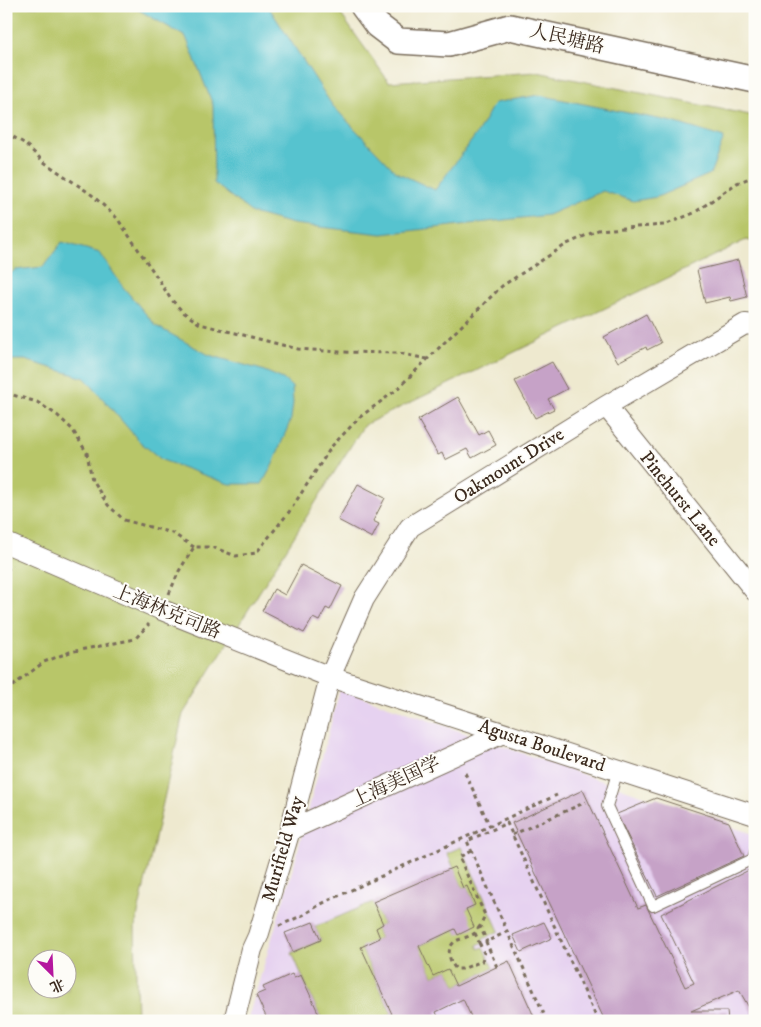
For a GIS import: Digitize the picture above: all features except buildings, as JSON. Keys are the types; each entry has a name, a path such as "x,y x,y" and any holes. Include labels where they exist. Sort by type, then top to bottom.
{"street":[{"name":"人民塘路","path":"363,6 377,24 398,41 449,44 510,26 755,80"},
{"name":"Oakmount Drive","path":"330,677 364,599 410,527 606,406 745,324 755,325"},
{"name":"Pinehurst Lane","path":"606,406 755,591"},
{"name":"上海林克司路","path":"6,543 162,610 330,677"},
{"name":"Agusta Boulevard","path":"330,677 755,815"},
{"name":"Murifield Way","path":"234,1021 252,949 258,936 290,830 330,677"},
{"name":"上海美国学","path":"290,830 501,734"}],"lane":[{"path":"618,770 607,806 653,906 753,859 755,852"}],"path":[{"path":"6,133 24,143 44,162 92,195 116,218 160,280 170,298 183,312 200,324 298,349 398,353 428,359"},
{"path":"6,393 36,402 58,415 72,429 87,452 92,480 108,505 124,520 172,533 194,547 212,547 236,556 256,553 289,512 332,446 360,417 395,391 502,286 567,244 598,230 664,225 694,213 737,183 755,176"},
{"path":"6,691 44,662 70,652 135,638 162,610 179,572 194,547"},
{"path":"465,773 490,827"},
{"path":"258,936 303,915 321,904 557,796"},
{"path":"512,835 586,802"},
{"path":"547,1021 466,841 490,827 507,823 598,1021"},
{"path":"471,851 458,857 485,915 475,933 454,942 450,949 448,957 456,969 462,969 482,961 484,953 475,933"},
{"path":"480,926 497,967"},
{"path":"480,945 506,932"}],"shaded area":[{"path":"340,689 755,835 755,1021 251,1021 249,1015 295,861"}],"green space":[{"path":"6,6 335,6 389,82 537,72 755,116 755,242 746,240 364,425 183,714 135,927 137,1021 6,1021"},
{"path":"461,847 499,931 483,939 484,942 477,945 479,949 483,947 493,968 456,986 448,969 433,976 419,946 455,929 458,934 466,909 475,905 467,886 463,888 447,853"},
{"path":"373,902 383,924 376,928 380,938 361,948 392,1014 377,1021 322,1021 292,953 321,940 315,927"}],"water":[{"path":"132,6 268,6 332,105 396,172 435,190 478,132 494,103 539,95 673,122 724,138 710,174 657,197 633,201 603,191 548,215 382,234 293,224 252,213 214,183 213,105 186,37"},
{"path":"62,242 100,253 123,287 156,326 209,355 262,370 283,379 292,387 291,419 273,464 262,484 229,484 162,460 140,442 85,378 25,360 6,360 6,277 15,270 43,267"}]}
